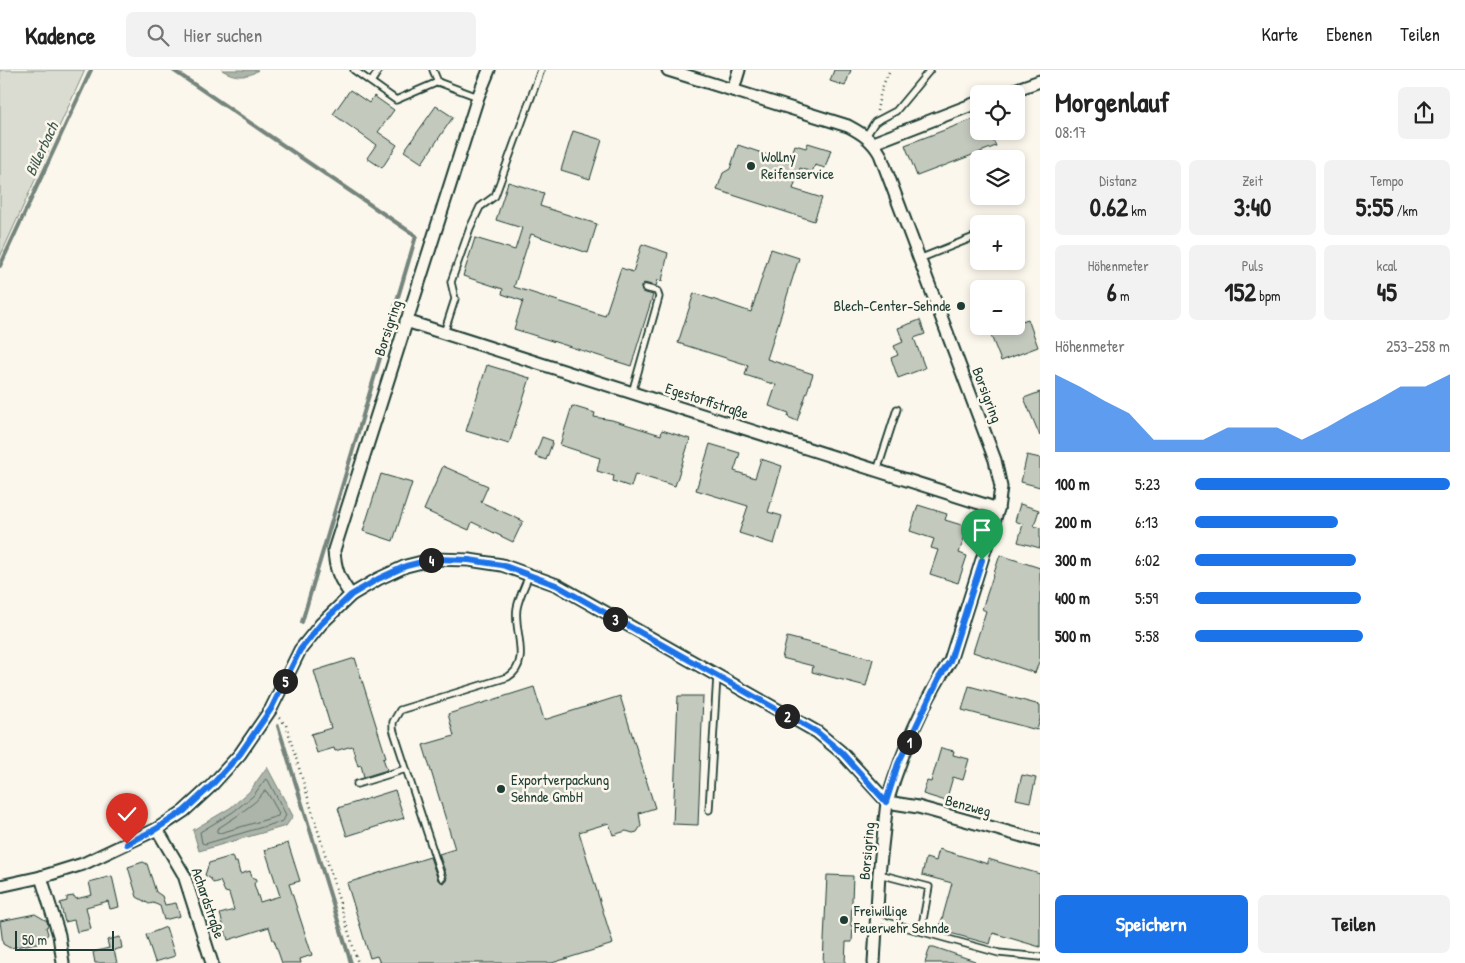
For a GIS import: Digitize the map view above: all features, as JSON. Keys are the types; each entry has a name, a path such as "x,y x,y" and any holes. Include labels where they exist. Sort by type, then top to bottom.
{"street":[{"name":"Borsigring","path":"351,595 340,581 334,563 334,550 478,97 489,70"},
{"path":"668,70 848,126 870,140 970,105"},
{"path":"733,90 739,70"},
{"path":"1025,86 1040,81"},
{"name":"Borsigring","path":"870,140 880,154 920,259 995,460 1001,487 998,509 950,661 939,678 898,764 886,802 879,874 874,963"},
{"name":"Egestorffstraße","path":"406,321 998,509"},
{"name":"Borsigring","path":"0,886 83,864 156,829 184,811 204,793 240,754 271,709 300,650 321,624 351,595 378,579 406,566 434,559 469,560 502,565 556,585 817,732 841,752 886,802"},
{"name":"Benzweg","path":"886,802 918,807 1040,841"},
{"name":"Achardstraße","path":"156,829 184,875 212,963"},
{"path":"41,876 59,935 63,963"}],"lane":[{"path":"354,70 396,100 438,82 478,97"},
{"path":"370,82 379,70"},
{"path":"433,70 438,82"},
{"path":"444,333 454,298 451,282 467,237 480,207 495,196 540,70"},
{"path":"870,140 875,122 896,111 930,70"},
{"path":"920,259 970,239"},
{"path":"632,393 659,297 657,291 646,288"},
{"path":"877,471 897,410"},
{"path":"442,878 393,729 393,722 400,710 508,677 514,673 521,661 516,618 517,607 529,575"},
{"path":"709,810 716,676"},
{"path":"357,784 406,768"},
{"path":"879,874 929,886 921,931"},
{"path":"876,919 999,953 1040,957"}],"path":[{"path":"875,122 878,100 890,70"},
{"path":"271,709 286,725 358,963"}],"shaded area":[{"path":"0,70 85,70 0,257"}],"water":[{"path":"222,70 258,70 249,75 240,76"},
{"path":"267,767 293,816 286,826 199,851 193,830 230,808 249,792"}],"building":[{"path":"834,70 851,70 845,86 830,81"},
{"path":"350,90 369,103 374,96 394,110 378,132 397,145 382,168 367,158 376,145 333,114"},
{"path":"436,106 453,117 422,163 404,151"},
{"path":"970,120 970,140 993,140 996,146 985,150 970,150 970,156 917,176 905,145"},
{"path":"573,131 602,140 590,179 561,170"},
{"path":"808,143 831,150 825,168 815,165 812,172 800,168 793,189 822,198 814,221 717,190 723,173 730,169 738,145 789,162 795,145 806,148"},
{"path":"508,182 544,193 540,206 597,224 588,253 531,234 514,287 605,316 621,268 633,272 642,244 668,253 662,281 658,280 656,286 644,283 641,286 642,292 653,295 631,366 514,329 523,301 502,294 503,289 463,276 475,238 515,250 522,228 496,220"},
{"path":"771,249 799,258 767,359 813,374 797,421 788,417 789,413 769,406 776,385 745,375 748,365 678,343 694,293 751,312"},
{"path":"1028,319 1038,347 1001,361 991,335 1025,335 1025,320"},
{"path":"920,320 925,334 914,338 925,368 898,378 891,358 898,355 894,346 903,342 898,328"},
{"path":"487,365 530,378 509,444 466,431"},
{"path":"1040,392 1040,436 1024,398"},
{"path":"572,406 595,413 594,417 612,420 661,435 662,430 690,439 675,486 635,474 631,487 613,481 614,476 597,471 600,458 560,445"},
{"path":"542,437 553,441 546,460 535,456"},
{"path":"710,444 740,453 734,471 755,478 761,459 782,466 768,512 782,516 774,544 739,533 748,506 696,490"},
{"path":"1027,455 1040,458 1040,487 1021,482"},
{"path":"443,466 488,486 481,502 523,521 513,542 472,522 469,530 424,510"},
{"path":"381,474 412,483 393,541 363,531"},
{"path":"1020,504 1039,510 1034,526 1040,528 1040,548 1018,542 1023,524 1015,521"},
{"path":"918,505 947,514 945,520 968,527 959,553 967,556 958,583 930,574 938,550 931,548 934,539 910,531"},
{"path":"1000,555 1040,568 1040,659 1035,673 973,652 986,611 982,609"},
{"path":"787,637 873,659 866,686 812,672 813,666 782,658"},
{"path":"355,658 386,757 383,758 387,770 364,777 361,765 358,766 352,746 335,751 334,748 317,753 311,734 331,728 314,671"},
{"path":"969,686 1040,705 1040,719 1037,730 962,710"},
{"name":"Exportverpackung Sehnde GmbH","path":"534,687 544,720 620,696 655,808 639,813 641,826 637,832 626,831 613,835 609,823 579,832 613,944 552,963 380,963 377,956 370,958 347,883 430,857 438,880 443,883 447,877 439,854 455,849 423,745 454,736 448,714"},
{"path":"678,696 703,696 698,825 673,824"},
{"path":"941,748 954,751 953,755 969,759 963,780 953,777 946,801 923,794 927,781 931,782"},
{"path":"1022,775 1036,778 1030,802 1016,799"},
{"path":"395,790 404,818 347,836 338,808"},
{"path":"288,843 300,881 289,884 312,955 300,959 301,963 282,963 269,927 228,940 220,914 234,910 229,893 225,892 220,881 213,883 205,875 209,863 232,856 234,862 237,862 240,874 250,871 252,877 257,879 254,884 260,902 280,896 265,850"},
{"path":"939,849 988,864 988,859 1040,874 1040,947 993,933 990,944 939,930 952,883 922,875 926,858 936,861"},
{"path":"143,862 147,864 156,892 162,896 165,905 176,903 180,916 164,920 160,906 153,903 149,904 137,897 128,867"},
{"name":"Freiwillige Feuerwehr Sehnde","path":"827,875 853,876 852,942 846,942 845,963 823,963"},
{"path":"112,876 119,907 110,909 108,901 86,907 91,929 77,932 74,920 65,922 60,903 67,901 67,897 74,896 76,899 92,895 89,882"},
{"path":"35,914 47,921 48,934 42,942 10,948 3,944 0,921"},
{"path":"166,927 175,956 155,962 146,935"},
{"path":"120,937 122,948 114,950 117,963 95,963 93,952 109,948 107,940"},
{"path":"930,947 975,961 975,963 925,963"}],"waterway":[{"name":"Billerbach","path":"0,266 91,70"},
{"path":"173,70 416,236 302,622"},
{"path":"278,726 351,963"}],"place":[{"name":"Wollny Reifenservice","path":"751,166"},
{"name":"Blech-Center-Sehnde","path":"961,306"},
{"name":"Exportverpackung Sehnde GmbH","path":"501,789"},
{"name":"Freiwillige Feuerwehr Sehnde","path":"844,920"}],"route":[{"path":"127,844 156,829 184,811 211,786 240,754 271,709 300,650 321,624 351,595 378,579 406,566 434,559 469,560 502,565 556,585 817,732 841,752 886,802 898,764 939,678 950,661 982,560"}]}
